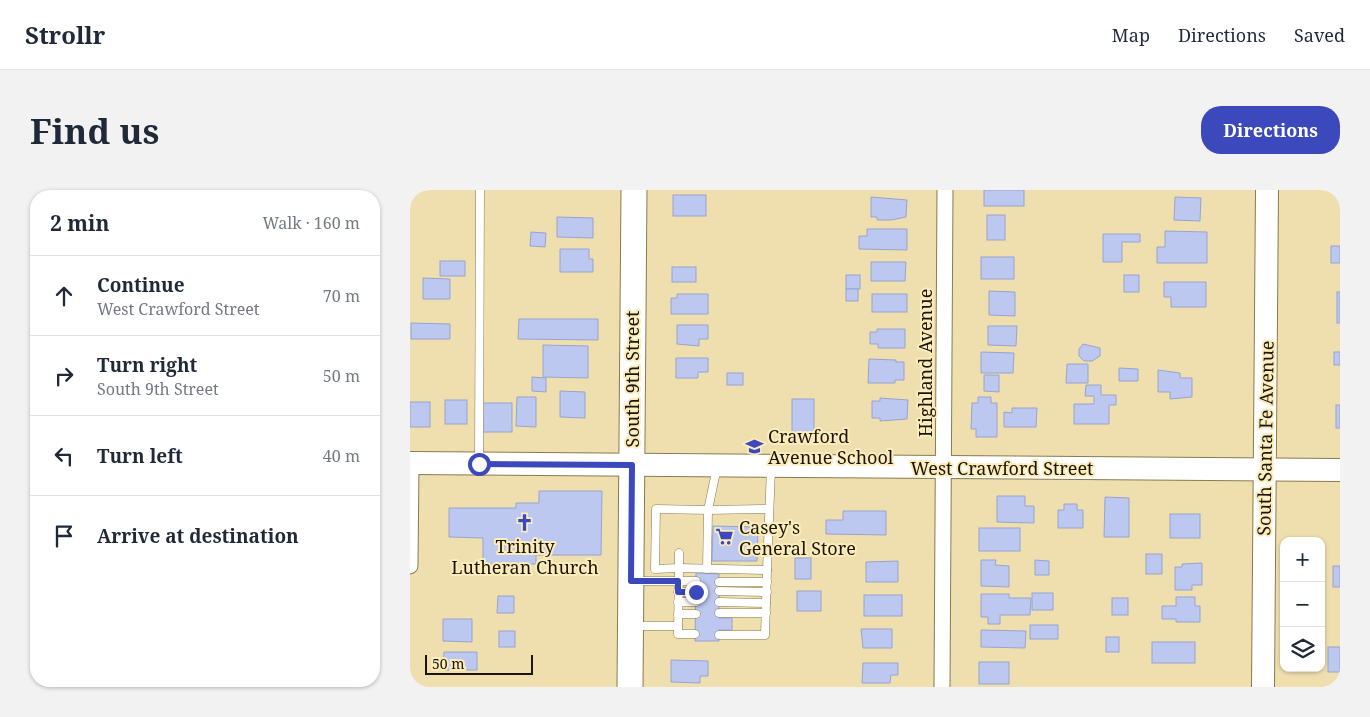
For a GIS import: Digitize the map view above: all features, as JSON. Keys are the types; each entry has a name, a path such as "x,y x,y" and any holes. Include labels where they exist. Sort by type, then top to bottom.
{"main road":[{"name":"South 9th Street","path":"630,687 634,190"},
{"name":"South Santa Fe Avenue","path":"1263,687 1267,190"},
{"name":"West Crawford Street","path":"410,463 1340,470"}],"street":[{"name":"Highland Avenue","path":"942,687 946,190"},
{"path":"410,463 410,566"}],"lane":[{"path":"479,464 480,190"},
{"path":"707,569 708,510 717,465"},
{"path":"719,635 766,635 771,466"},
{"path":"767,570 655,569 656,509 679,513 708,510 769,509"},
{"path":"678,553 678,634 695,634"},
{"path":"631,581 696,581"},
{"path":"719,582 767,582"},
{"path":"719,591 767,592"},
{"path":"678,592 696,592"},
{"path":"678,602 696,602"},
{"path":"718,602 766,603"},
{"path":"719,613 766,613"},
{"path":"678,614 696,614"},
{"path":"630,626 678,626"}],"building":[{"path":"984,190 1024,190 1024,206 984,206"},
{"path":"673,195 706,195 706,216 673,216"},
{"path":"871,197 907,200 906,217 877,220 877,217 871,217"},
{"path":"1175,197 1201,198 1200,221 1174,220"},
{"path":"987,215 1005,215 1005,240 987,240"},
{"path":"557,217 593,218 593,238 557,237"},
{"path":"867,229 907,229 907,250 859,249 859,236 867,236"},
{"path":"1165,231 1207,232 1207,263 1157,263 1157,247 1165,247"},
{"path":"531,232 546,233 545,247 530,246"},
{"path":"1103,234 1140,234 1140,242 1122,242 1122,262 1103,262"},
{"path":"1331,246 1340,246 1340,263 1331,263"},
{"path":"560,249 589,249 589,259 593,259 593,272 560,272"},
{"path":"981,257 1014,257 1014,279 981,279"},
{"path":"440,261 465,261 465,276 440,276"},
{"path":"871,262 906,262 905,281 871,281"},
{"path":"672,267 696,267 696,282 672,282"},
{"path":"846,275 860,275 860,289 846,289"},
{"path":"1124,275 1139,275 1139,292 1124,292"},
{"path":"423,278 450,279 450,299 423,299"},
{"path":"1164,282 1206,282 1206,307 1171,307 1171,297 1164,297"},
{"path":"846,289 858,289 858,301 846,301"},
{"path":"989,291 1015,292 1015,316 989,315"},
{"path":"1337,292 1340,292 1340,323 1337,323"},
{"path":"677,294 708,294 708,314 671,314 671,298 677,298"},
{"path":"872,294 907,294 907,312 872,312"},
{"path":"519,319 598,319 598,340 518,339"},
{"path":"411,323 450,324 450,339 411,339"},
{"path":"677,325 708,325 708,339 699,339 699,346 677,344"},
{"path":"988,326 1017,326 1016,346 988,345"},
{"path":"877,329 905,329 905,348 878,348 878,344 870,344 870,332 877,332"},
{"path":"1083,344 1100,348 1100,356 1092,361 1084,361 1079,356 1079,349"},
{"path":"543,345 588,346 588,378 543,377"},
{"path":"981,352 1014,353 1013,373 981,373"},
{"path":"1334,352 1340,352 1340,365 1334,365"},
{"path":"676,358 708,358 708,372 698,372 698,378 676,378"},
{"path":"869,359 904,362 904,380 895,380 895,383 868,383"},
{"path":"1067,364 1088,364 1088,383 1066,383"},
{"path":"1119,368 1138,369 1138,381 1119,381"},
{"path":"1158,370 1180,373 1180,378 1192,378 1192,397 1170,399 1170,392 1158,392"},
{"path":"727,373 743,373 743,385 727,385"},
{"path":"984,375 999,375 999,392 984,391"},
{"path":"532,377 546,378 546,392 532,391"},
{"path":"1086,385 1101,385 1101,395 1116,395 1116,405 1109,405 1109,424 1074,424 1074,404 1094,404 1094,396 1085,396"},
{"path":"560,391 585,392 585,418 560,417"},
{"path":"517,397 536,397 536,427 516,426"},
{"path":"978,397 991,397 991,403 997,403 997,437 976,437 976,429 971,429 972,403 978,403"},
{"path":"880,398 908,400 907,419 880,421 880,418 872,418 872,401 880,401"},
{"path":"792,399 814,399 814,432 792,432"},
{"path":"445,400 467,400 467,424 445,424"},
{"path":"410,402 430,402 430,427 410,427"},
{"path":"482,403 512,403 512,432 482,432"},
{"path":"1336,405 1340,405 1340,428 1336,428"},
{"path":"1012,408 1037,408 1036,427 1004,427 1004,412 1012,413"},
{"name":"Trinity Lutheran Church","path":"539,491 602,491 601,555 536,555 536,564 483,564 483,538 449,537 449,508 516,508 516,503 539,503"},
{"path":"997,496 1025,496 1025,506 1034,506 1034,523 997,522"},
{"path":"1105,497 1129,498 1129,537 1104,537"},
{"path":"1064,504 1077,504 1077,510 1083,510 1083,528 1058,528 1058,510 1064,510"},
{"path":"843,511 886,511 886,535 826,534 826,520 843,520"},
{"path":"1170,514 1200,514 1200,538 1170,538"},
{"path":"713,526 758,527 757,561 712,561"},
{"path":"979,528 1020,528 1020,551 979,551"},
{"path":"1146,554 1162,554 1162,574 1146,574"},
{"path":"795,558 811,558 811,579 795,579"},
{"path":"981,560 996,560 995,565 1009,566 1009,587 981,586"},
{"path":"1035,560 1049,561 1049,575 1035,575"},
{"path":"898,561 898,582 866,582 866,562"},
{"path":"1202,563 1202,585 1192,585 1192,590 1175,590 1175,567 1182,567 1182,564"},
{"path":"1333,566 1340,566 1340,587 1333,587"},
{"path":"696,573 719,574 719,618 732,618 732,630 719,630 719,641 695,641"},
{"path":"797,591 821,591 821,611 797,611"},
{"path":"1032,593 1053,593 1053,610 1032,610"},
{"path":"981,594 1009,594 1009,598 1031,598 1030,615 1000,615 1000,624 988,624 988,617 981,617"},
{"path":"864,595 902,595 902,616 864,616"},
{"path":"498,596 514,596 514,613 497,613"},
{"path":"1176,597 1195,597 1195,606 1200,606 1200,622 1176,622 1176,619 1162,619 1162,606 1176,606"},
{"path":"1112,598 1128,598 1128,615 1112,615"},
{"path":"443,619 472,619 472,642 443,641"},
{"path":"1030,625 1058,625 1058,639 1030,639"},
{"path":"861,629 892,629 892,648 863,648"},
{"path":"981,630 1026,631 1025,648 981,647"},
{"path":"499,631 515,631 515,647 499,647"},
{"path":"1106,637 1119,637 1119,652 1106,652"},
{"path":"1152,642 1195,642 1195,663 1152,663"},
{"path":"1328,647 1340,647 1340,672 1328,672"},
{"path":"444,652 477,652 477,670 443,670"},
{"path":"671,660 708,661 708,676 700,676 700,683 671,682"},
{"path":"979,662 1009,662 1009,684 979,684"},
{"path":"863,663 898,663 898,675 891,675 890,683 862,683"}],"place":[{"name":"Crawford Avenue School","path":"754,446"},
{"name":"Trinity Lutheran Church","path":"525,523"},
{"name":"Casey's General Store","path":"725,537"}],"route":[{"path":"479,464 632,465 631,581 678,581 678,592 696,592"}]}
